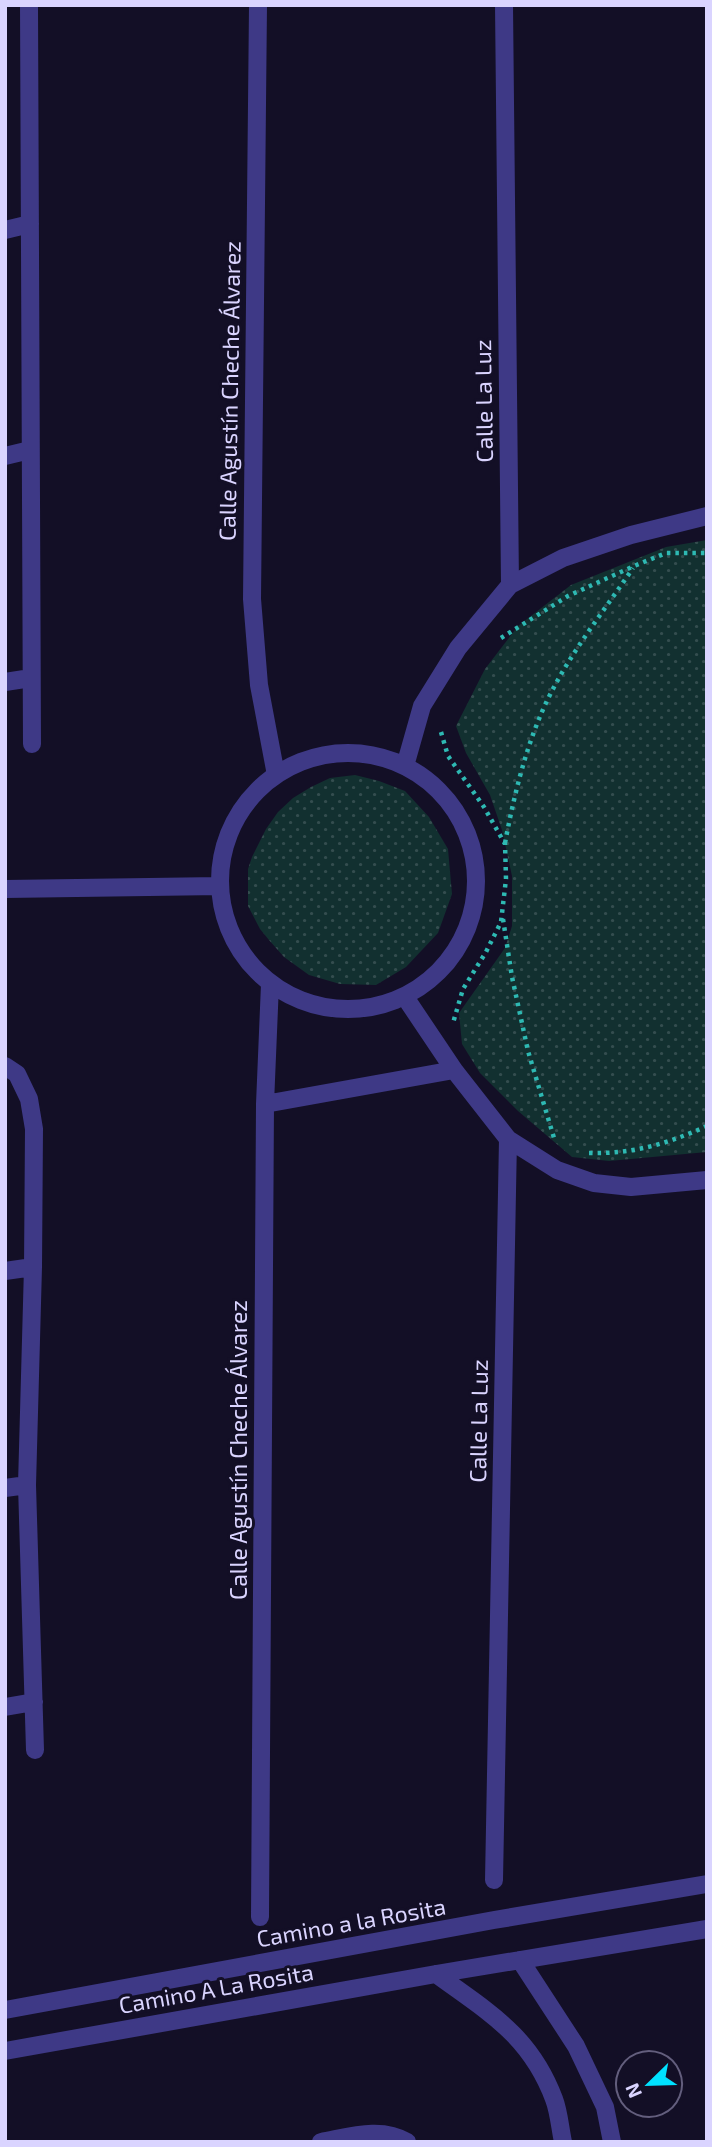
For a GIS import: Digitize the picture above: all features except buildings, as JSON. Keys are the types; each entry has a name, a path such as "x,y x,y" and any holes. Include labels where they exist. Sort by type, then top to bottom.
{"street":[{"path":"29,5 32,744"},
{"name":"Calle Agustín Cheche Álvarez","path":"258,5 252,599 260,685 275,775"},
{"name":"Calle La Luz","path":"504,5 510,585"},
{"path":"5,230 30,225"},
{"path":"5,456 30,450"},
{"path":"405,766 422,706 458,648 510,585 575,554 631,535 707,516"},
{"path":"5,682 31,678"},
{"path":"339,753 373,755 405,766 439,790 463,823 475,862 475,902 462,941 438,974 405,997 366,1009 332,1009 300,1001 270,984 244,957 227,923 220,886 223,854 234,823 251,797 275,775 306,760 339,753"},
{"path":"5,889 220,886"},
{"name":"Calle Agustín Cheche Álvarez","path":"260,1917 265,1104 270,984"},
{"path":"405,997 454,1070 508,1139 557,1170 594,1183 631,1187 707,1180"},
{"path":"11,1070 29,1099 34,1129 27,1485 36,1750"},
{"path":"265,1104 454,1070"},
{"name":"Calle La Luz","path":"494,1880 508,1139"},
{"path":"5,1271 33,1267"},
{"path":"5,1489 27,1485"},
{"path":"5,1707 34,1702"},
{"name":"Camino a la Rosita","path":"5,2010 707,1884"},
{"path":"436,1974 707,1929"},
{"path":"520,1960 576,2046 605,2108 612,2142"},
{"path":"436,1974 506,2025 535,2058 555,2101 563,2142"},
{"name":"Camino A La Rosita","path":"5,2051 436,1974"},
{"path":"321,2142 380,2133 397,2136 407,2142"}],"path":[{"path":"496,644 504,635 568,596 634,566 666,554 707,553"},
{"path":"454,1030 453,1019 463,989 486,953 501,922 506,880 505,844 515,793 539,718 569,662 634,566"},
{"path":"441,725 448,756 484,807 505,844"},
{"path":"502,909 512,977 528,1051 554,1139 542,1134"},
{"path":"578,1149 590,1153 634,1151 673,1141 707,1126"}],"green space":[{"path":"707,540 707,1152 609,1161 572,1157 518,1111 480,1073 462,1044 459,1013 505,948 512,926 512,876 502,830 490,795 466,753 456,726 485,669 518,626 571,585 666,547"},
{"path":"355,775 405,791 429,817 448,849 452,894 438,933 406,967 376,985 340,984 309,975 284,957 260,929 248,906 248,869 266,829 278,812 293,798 311,787 330,778"}]}
